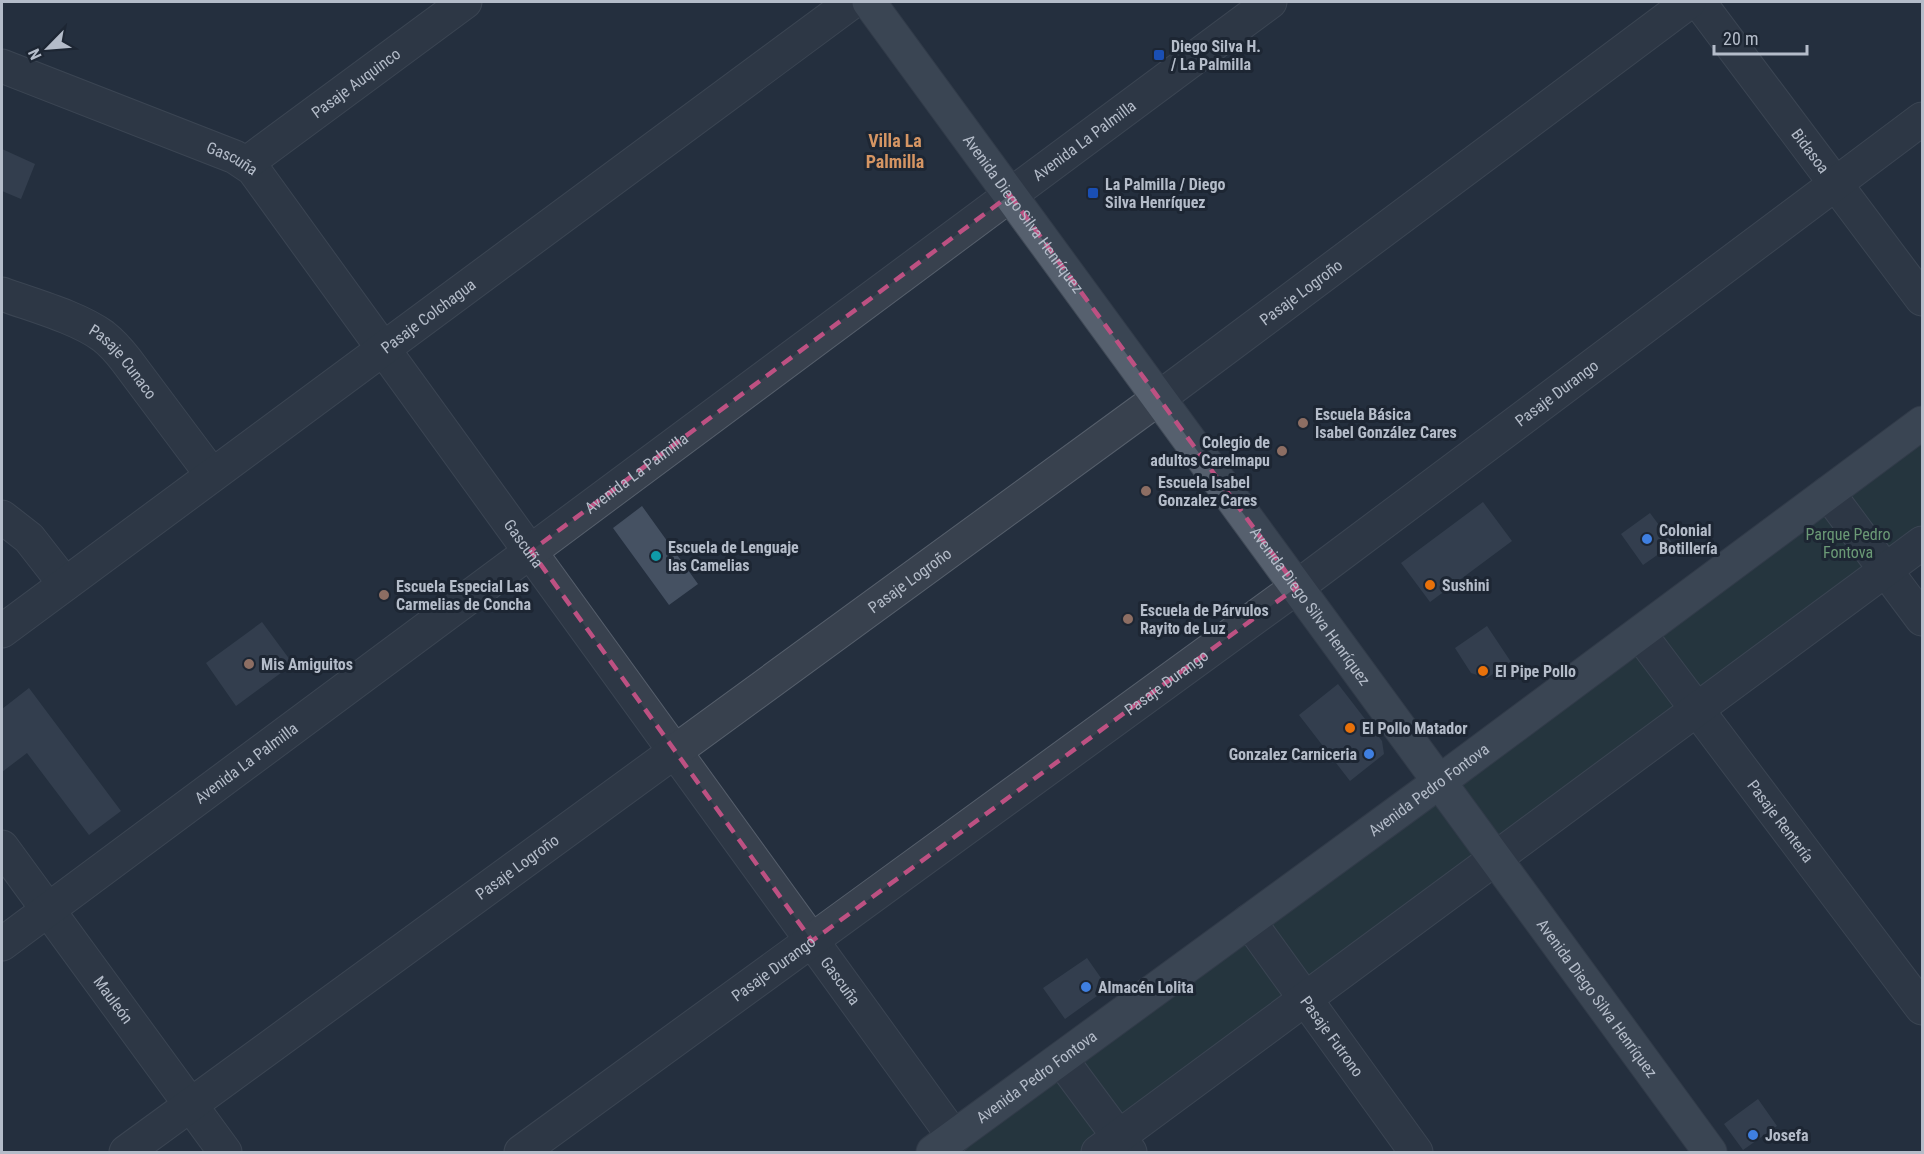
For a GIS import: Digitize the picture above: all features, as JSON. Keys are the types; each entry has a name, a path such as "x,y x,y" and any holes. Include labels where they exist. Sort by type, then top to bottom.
{"main road":[{"name":"Avenida Diego Silva Henríquez","path":"868,2 1710,1152"},
{"name":"Avenida Pedro Fontova","path":"944,1145 1640,634 1923,423"}],"street":[{"name":"Pasaje Auquinco","path":"247,163 465,2"},
{"name":"Pasaje Colchagua","path":"2,631 852,2"},
{"name":"Avenida La Palmilla","path":"2,944 1270,2"},
{"name":"Pasaje Logroño","path":"126,1152 1159,398 1689,2"},
{"name":"Bidasoa","path":"1699,2 1923,299"},
{"name":"Gascuña","path":"2,66 235,157 247,163 258,175 812,940 944,1145"},
{"name":"Pasaje Durango","path":"521,1152 1297,587 1923,119"},
{"name":"Pasaje Cunaco","path":"2,294 73,320 102,335 126,360 212,475"},
{"path":"1828,493 1923,619"},
{"path":"2,517 30,538 65,584"},
{"path":"1061,1059 1116,1147 1306,999 1923,543"},
{"name":"Pasaje Rentería","path":"1640,634 1923,1008"},
{"name":"Mauleón","path":"2,847 225,1152"},
{"name":"Pasaje Futrono","path":"1249,921 1416,1152"}],"highlighted area":[{"path":"1010,195 1297,587 812,941 531,551"}],"green space":[{"name":"Parque Pedro Fontova","path":"1922,439 1922,536 1088,1152 959,1152"}],"building":[{"path":"2,149 35,164 21,199 2,191"},
{"path":"1483,502 1512,541 1430,602 1401,563"},
{"name":"Escuela de Lenguaje las Camelias","path":"642,506 698,584 669,605 613,528"},
{"name":"Colonial Botillería","path":"1650,513 1673,544 1643,565 1621,534"},
{"name":"Mis Amiguitos","path":"262,622 293,664 236,706 206,663"},
{"path":"1487,626 1511,662 1487,678 1471,673 1455,648"},
{"path":"1338,684 1382,741 1384,754 1350,781 1299,715"},
{"path":"29,688 121,811 89,835 27,753 2,772 2,709"},
{"path":"1087,958 1108,988 1065,1019 1043,988"},
{"path":"1758,1099 1777,1126 1743,1150 1724,1124"}],"place":[{"name":"Diego Silva H. / La Palmilla","path":"1159,55"},
{"name":"La Palmilla / Diego Silva Henríquez","path":"1093,193"},
{"name":"Escuela Básica Isabel González Cares","path":"1303,423"},
{"name":"Colegio de adultos Carelmapu","path":"1282,451"},
{"name":"Escuela Isabel Gonzalez Cares","path":"1146,491"},
{"name":"Colonial Botillería","path":"1647,539"},
{"name":"Escuela de Lenguaje las Camelias","path":"656,556"},
{"name":"Sushini","path":"1430,585"},
{"name":"Escuela Especial Las Carmelias de Concha","path":"384,595"},
{"name":"Escuela de Párvulos Rayito de Luz","path":"1128,619"},
{"name":"Mis Amiguitos","path":"249,664"},
{"name":"El Pipe Pollo","path":"1483,671"},
{"name":"El Pollo Matador","path":"1350,728"},
{"name":"Gonzalez Carniceria","path":"1369,754"},
{"name":"Almacén Lolita","path":"1086,987"},
{"name":"Josefa","path":"1753,1135"}],"district":[{"name":"Villa La Palmilla","path":"895,151"}]}
